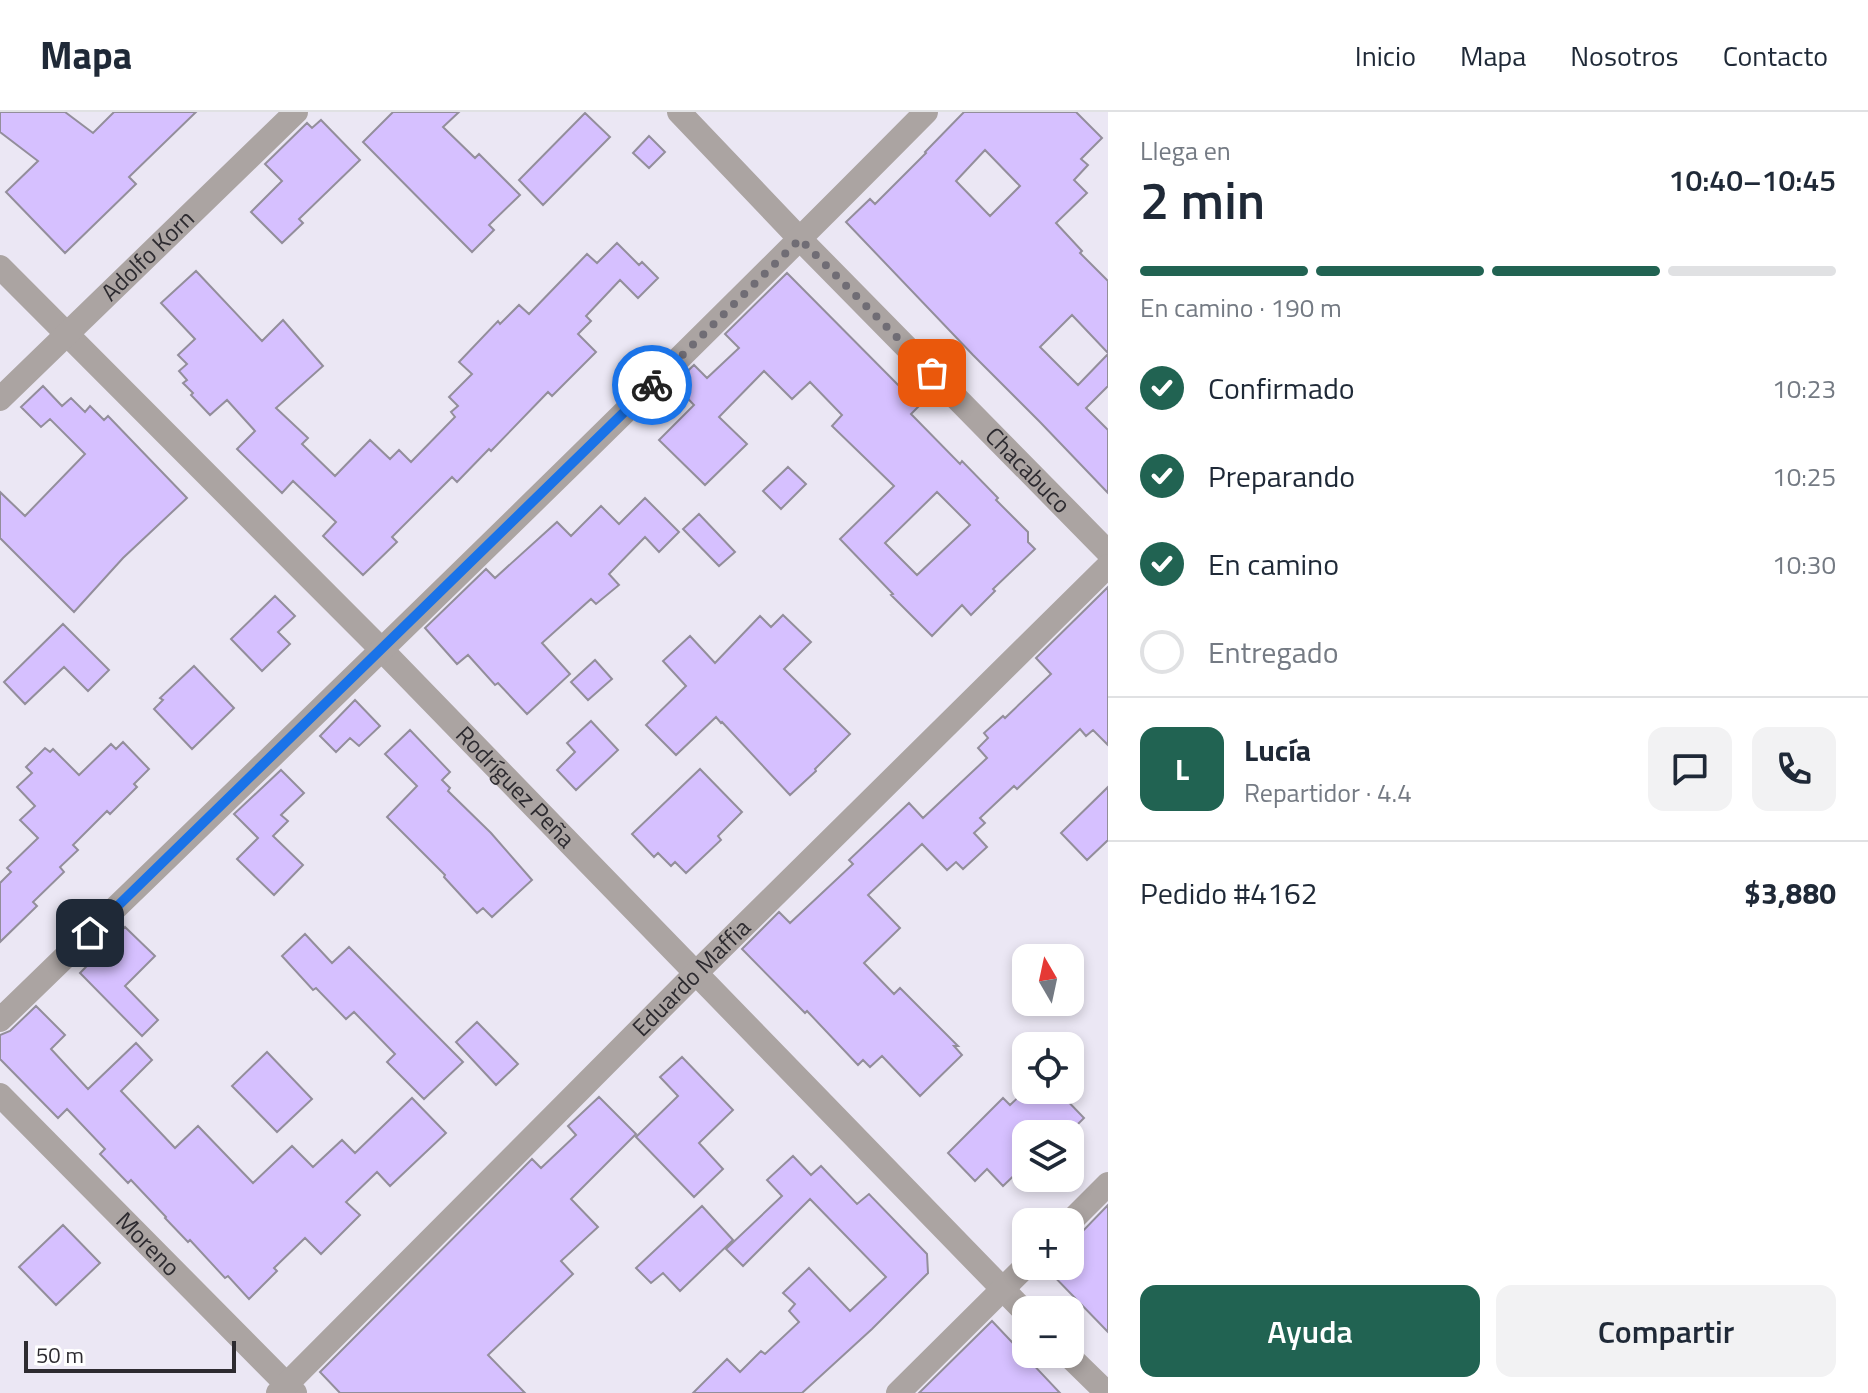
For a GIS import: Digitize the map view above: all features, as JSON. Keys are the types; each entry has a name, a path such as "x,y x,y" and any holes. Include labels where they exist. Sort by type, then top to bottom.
{"street":[{"name":"Adolfo Korn","path":"0,399 296,112"},
{"name":"Chacabuco","path":"679,112 1108,552"},
{"path":"0,1020 382,650 926,112"},
{"name":"Rodríguez Peña","path":"0,267 382,650 1012,1300"},
{"name":"Eduardo Maffia","path":"287,1390 696,973 1108,566"},
{"name":"Moreno","path":"0,1095 287,1390"},
{"path":"1084,1208 1108,1184"},
{"path":"898,1393 1012,1280"},
{"path":"1081,1368 1107,1393"}],"building":[{"path":"0,112 65,112 93,133 114,112 196,112 129,177 136,184 65,253 6,192 38,161 0,132"},
{"path":"393,112 459,112 443,127 475,158 479,154 520,195 489,225 494,230 472,252 363,142"},
{"path":"964,112 1076,112 1102,138 1081,159 1088,165 1074,180 1087,193 1056,223 1108,281 1108,353 1072,315 1040,347 1078,385 1108,354 1108,386 1086,408 1108,430 1108,493 846,222 870,199 875,204","holes":["985,150 1020,186 990,216 956,181"]},
{"path":"585,113 610,137 543,205 519,180"},
{"path":"321,120 360,160 299,219 303,223 282,243 251,212 282,181 265,164 307,123 312,128"},
{"path":"649,136 665,152 649,168 633,153"},
{"path":"617,243 639,265 642,262 658,278 638,298 620,280 586,316 591,321 578,334 596,352 552,396 548,392 457,482 452,477 392,537 397,542 363,575 323,536 336,522 293,481 282,493 237,449 255,431 227,400 210,415 191,395 193,393 183,383 187,380 179,371 187,364 178,355 195,339 161,303 196,271 262,341 283,320 323,366 276,408 308,438 302,444 335,476 370,440 390,459 399,450 411,462 455,417 451,412 458,406 449,397 472,374 459,362 498,321 500,324 519,305 529,314 587,254 597,263"},
{"path":"787,273 919,406 911,414 998,498 996,500 1028,532 1028,542 1035,549 971,615 962,605 932,636 840,539 894,486 832,426 842,415 810,382 792,399 764,371 719,417 747,444 705,485 659,440 694,405 674,384 694,365 707,378 739,348 725,334","holes":["937,492 970,525 917,575 885,543"]},
{"path":"43,386 62,406 71,398 85,412 90,406 104,420 108,416 187,498 123,558 74,612 0,538 0,492 25,516 85,454 50,419 41,427 21,407"},
{"path":"788,467 806,484 781,509 763,491"},
{"path":"645,498 679,532 659,552 645,537 609,574 619,585 596,604 591,599 542,643 570,674 527,714 468,655 457,664 425,628 486,569 495,578 557,522 571,536 601,506 619,524"},
{"path":"699,514 735,552 719,566 683,529"},
{"path":"1108,587 1108,745 1093,730 1086,736 1080,729 1017,789 1014,786 980,818 985,823 974,833 987,847 963,869 956,862 947,870 922,844 868,895 900,928 864,963 894,994 900,988 958,1046 954,1046 962,1055 920,1096 882,1056 870,1067 863,1060 858,1065 742,949 779,912 790,923 853,864 849,860 909,803 923,818 987,758 978,748 988,738 984,733 1003,716 1005,718 1051,674 1036,658"},
{"path":"275,596 295,616 278,632 290,644 262,671 231,639"},
{"path":"783,615 811,642 784,669 850,734 790,795 716,717 676,755 646,725 686,686 663,661 690,636 715,663 760,616 771,627"},
{"path":"63,624 109,670 88,691 64,667 25,704 4,682"},
{"path":"595,660 612,679 588,700 571,682"},
{"path":"194,666 234,708 192,749 154,709 163,700 160,698"},
{"path":"355,700 380,726 359,746 350,738 336,752 320,736"},
{"path":"591,721 618,750 576,790 557,770 575,752 567,743"},
{"path":"410,730 450,772 442,780 450,788 448,791 491,833 532,880 492,917 483,908 477,913 445,875 387,817 417,786 385,754"},
{"path":"123,742 149,769 134,784 137,787 110,814 107,811 73,845 78,850 60,867 64,872 33,902 37,906 0,942 0,883 11,872 7,868 38,838 20,820 35,806 17,787 32,773 26,767 45,748 50,752 53,749 79,775 111,744 116,749"},
{"path":"700,769 742,812 718,836 721,840 686,873 675,862 671,866 658,853 654,857 632,834"},
{"path":"281,770 304,793 281,815 288,821 273,836 303,865 274,895 237,859 258,838 234,814"},
{"path":"1108,787 1108,840 1087,860 1061,833"},
{"path":"125,927 155,956 125,986 158,1020 142,1036 80,973"},
{"path":"305,934 332,963 349,947 463,1062 424,1099 387,1062 395,1054 354,1012 346,1019 316,988 313,990 282,956"},
{"path":"36,1006 65,1035 51,1049 88,1089 136,1043 152,1060 121,1091 175,1148 198,1126 253,1183 292,1146 313,1167 342,1140 355,1153 412,1098 446,1133 390,1186 377,1172 346,1202 360,1215 321,1254 305,1238 274,1268 277,1271 249,1299 190,1240 188,1242 131,1180 128,1183 100,1154 105,1149 67,1109 58,1118 0,1059 0,1035 10,1031"},
{"path":"477,1022 518,1064 496,1085 456,1042"},
{"path":"267,1052 312,1099 277,1132 232,1086"},
{"path":"682,1057 733,1110 699,1143 723,1169 694,1197 636,1137 678,1096 660,1077"},
{"path":"599,1097 636,1134 571,1199 598,1227 561,1261 573,1274 488,1355 525,1393 340,1393 320,1372 532,1159 541,1168 576,1135 568,1126"},
{"path":"1003,1098 1010,1105 1070,1104 1084,1118 1012,1120 1012,1177 1003,1186 987,1169 975,1181 948,1153"},
{"path":"793,1156 811,1175 821,1166 857,1204 869,1194 927,1254 928,1273 802,1393 693,1393 727,1359 740,1372 761,1351 765,1354 799,1322 789,1311 795,1304 783,1293 809,1268 850,1311 886,1277 810,1199 743,1266 726,1249 782,1196 767,1180"},
{"path":"1108,1205 1108,1332 1084,1307 1084,1296 1073,1296 1058,1280 1084,1280 1084,1230"},
{"path":"702,1206 733,1240 680,1291 663,1273 651,1283 636,1268"},
{"path":"63,1225 100,1263 56,1305 19,1267"},
{"path":"992,1321 1012,1342 1012,1368 1036,1368 1060,1393 919,1393"}],"way so far":[{"path":"652,385 800,239 932,373"}],"route":[{"path":"90,933 652,385"}]}
